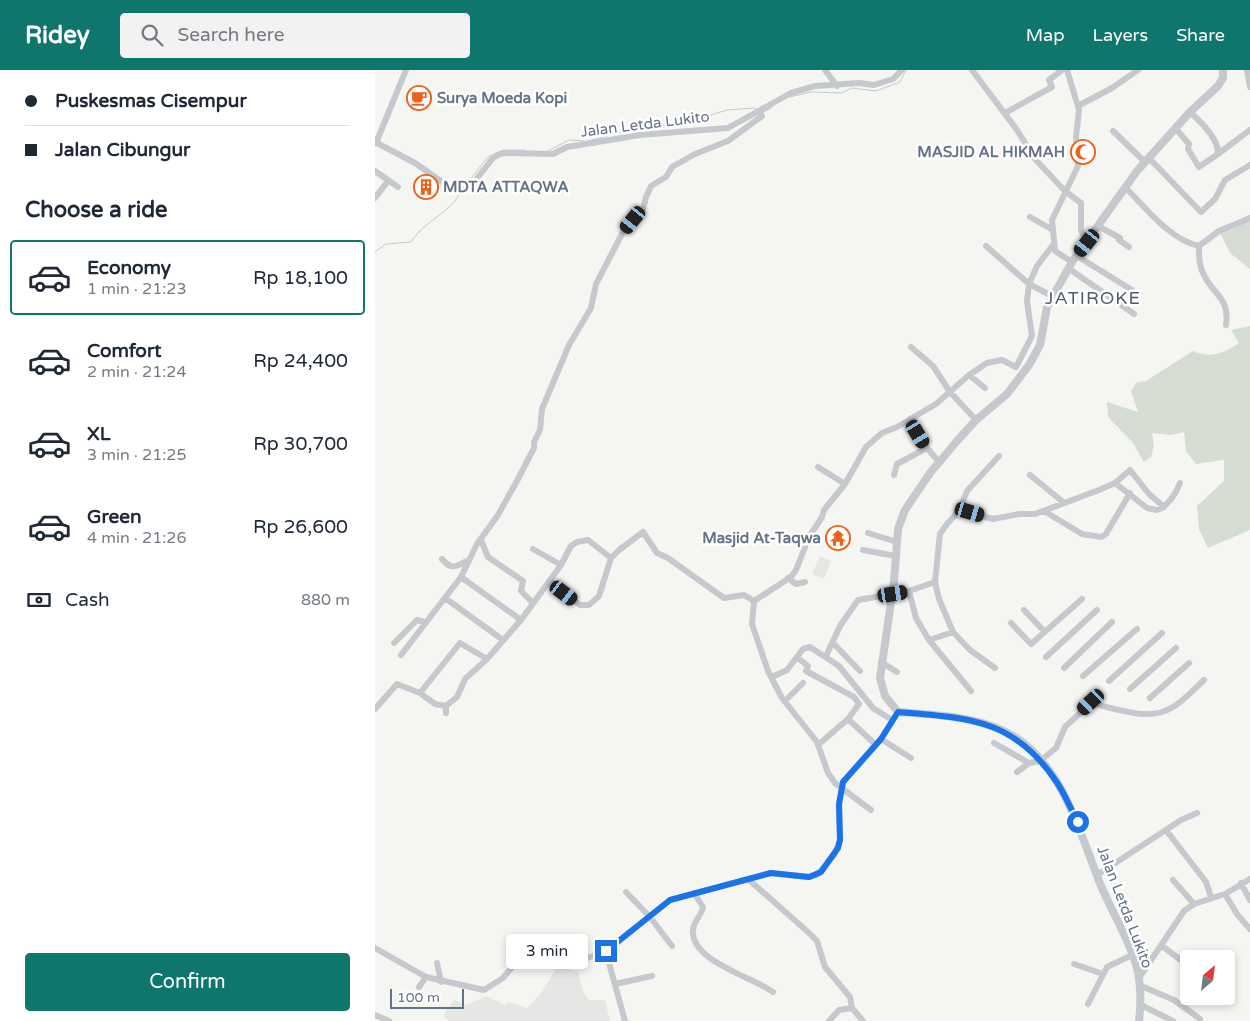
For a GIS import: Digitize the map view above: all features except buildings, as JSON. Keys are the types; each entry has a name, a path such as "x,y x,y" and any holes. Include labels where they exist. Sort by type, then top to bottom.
{"street":[{"path":"375,143 400,89 406,70"},
{"path":"825,70 837,86"},
{"name":"Jalan Letda Lukito","path":"375,143 415,164 448,186 463,189 471,186 493,158 502,153 553,154 567,147 640,135 728,128 760,113 791,93 815,86 859,83 874,85 893,79 902,70"},
{"path":"972,70 1005,113 1035,159 1065,191 1081,203 1081,230 1087,243"},
{"path":"1005,113 1052,87 1049,80 1062,70"},
{"path":"1067,70 1078,106 1079,118 1076,137 1078,166 1055,212 1053,245 1058,254 1072,262 1132,290"},
{"path":"1078,106 1112,88 1138,70"},
{"path":"375,948 426,977 441,982 484,990 503,978 528,948 571,960 584,959 606,952 670,900 771,873 809,877 821,872 838,848 840,840 841,789 847,776 876,746 898,712 893,708 881,688 881,662 893,594 898,529 905,510 939,462 976,420 1007,394 1024,372 1039,350 1043,321 1052,296 1072,262 1125,187 1147,160 1190,112 1218,86 1223,78 1223,70"},
{"path":"1247,70 1250,87"},
{"path":"1190,112 1211,136 1219,148 1218,154"},
{"path":"401,655 461,577 467,562 498,516 529,458 540,430 542,409 569,345 588,315 595,284 623,232 643,210 645,197 651,186 665,177 672,167 695,154 728,141 760,113"},
{"path":"1175,129 1189,144 1188,148 1199,167 1250,130"},
{"path":"1113,131 1147,160 1201,212 1215,199 1225,180 1250,165"},
{"path":"375,172 399,187"},
{"path":"375,198 388,181"},
{"path":"1125,187 1175,234 1190,244 1199,246 1219,231 1250,218"},
{"path":"1030,217 1053,230"},
{"path":"1098,226 1120,238 1119,240 1129,247"},
{"path":"1016,367 1032,336 1027,301 1029,284 1037,266 1053,245"},
{"path":"986,246 1029,284 1052,296"},
{"path":"1199,246 1201,268 1204,276 1221,296 1227,310 1226,325"},
{"path":"1072,262 1134,314"},
{"path":"911,347 933,366 950,392 976,420"},
{"path":"754,601 788,578 801,562 809,537 831,500 845,484 866,447 882,432 936,404 969,375 987,363 1002,360 1024,372"},
{"path":"969,375 985,388"},
{"path":"910,419 927,448 939,462"},
{"path":"894,475 897,464 927,448"},
{"path":"995,668 971,650 953,632 939,599 935,582 940,534 959,512 967,491 999,456"},
{"path":"817,467 845,484"},
{"path":"959,512 993,519 1044,511 1115,483 1130,470 1149,494 1164,507"},
{"path":"1030,475 1063,502"},
{"path":"1115,483 1152,510 1164,507 1177,492 1180,483"},
{"path":"1044,511 1082,534 1101,537 1106,534 1130,493"},
{"path":"549,581 580,605 589,605 596,601 601,592 611,558 643,532 657,553 668,558 723,598 744,596 754,601"},
{"path":"868,534 897,542"},
{"path":"809,537 815,542"},
{"path":"481,540 488,557 523,582 521,591 533,603"},
{"path":"375,709 397,684 420,693 435,704 446,706 457,697 465,679 487,660 521,620 561,565 571,546 583,540 593,543 611,558"},
{"path":"533,549 561,565"},
{"path":"863,550 896,556"},
{"path":"442,559 457,568 467,562"},
{"path":"461,577 521,620"},
{"path":"788,578 796,584 805,582"},
{"path":"826,656 839,626 858,600 909,591 935,582"},
{"path":"909,591 916,618 929,640 971,690"},
{"path":"445,598 503,640"},
{"path":"1011,623 1031,644 1082,598"},
{"path":"754,601 752,624 772,677 785,702 818,745 828,773 841,789 871,810"},
{"path":"1024,610 1045,632"},
{"path":"1046,657 1097,610"},
{"path":"394,644 417,620 425,622"},
{"path":"1064,668 1112,622"},
{"path":"1083,676 1124,638 1137,629 1091,669"},
{"path":"929,640 953,632"},
{"path":"1109,681 1162,632"},
{"path":"420,693 458,644 462,643 487,660"},
{"path":"833,643 860,672"},
{"path":"772,677 787,670 803,649 810,647 826,656 839,667 873,708 892,720"},
{"path":"1130,689 1176,648"},
{"path":"797,658 808,666 806,670 854,697 859,704 848,719 818,745"},
{"path":"881,662 897,672"},
{"path":"1150,698 1189,663"},
{"path":"1017,772 1029,763 1040,761 1056,748 1065,726 1091,702 1136,713 1158,712 1171,709 1204,680"},
{"path":"785,702 803,683"},
{"path":"446,706 446,713"},
{"name":"Jalan Letda Lukito","path":"898,712 961,718 1003,730 1019,739 1056,781 1069,804 1132,955 1139,982 1141,1006 1139,1021"},
{"path":"848,719 876,746"},
{"path":"881,739 911,758"},
{"path":"994,743 1029,763"},
{"path":"1097,875 1166,830 1197,813"},
{"path":"1166,830 1206,882 1211,897"},
{"path":"747,879 817,942 825,967 851,997 852,1008 863,1021"},
{"path":"1200,1018 1174,1000 1139,982 1178,919 1194,904 1225,894 1250,879"},
{"path":"1173,880 1194,904"},
{"path":"1241,883 1250,900"},
{"path":"626,892 650,917 672,946"},
{"path":"694,893 703,907 694,925 694,937 708,958 716,964 762,984 773,992"},
{"path":"1225,894 1237,914 1250,929"},
{"path":"1162,946 1180,959"},
{"path":"606,952 625,1021"},
{"path":"1087,1004 1109,966 1132,955"},
{"path":"437,964 441,982"},
{"path":"1074,964 1103,974"},
{"path":"615,984 652,976"},
{"path":"419,987 426,977"},
{"path":"1141,1006 1173,1021"},
{"path":"829,1021 839,1010 852,1008"},
{"path":"375,1015 389,1021"}],"shaded area":[{"path":"1250,218 1250,269 1230,253 1219,231"},
{"path":"1250,326 1250,530 1208,548 1199,529 1197,506 1224,481 1224,460 1196,464 1186,451 1184,432 1171,435 1152,433 1154,446 1151,457 1144,462 1133,443 1108,417 1107,402 1138,412 1131,391 1137,382 1146,381 1193,351 1211,355 1228,350 1239,343 1231,330"},
{"path":"820,556 831,561 824,579 812,574"},
{"path":"558,966 578,972 584,993 589,1000 605,1000 610,1021 449,1021 443,1016 454,999 465,1005 487,996 505,1005 509,1002 527,1008 541,993"}],"waterway":[{"path":"790,97 811,92 841,93 852,88 876,91 900,82 906,70"},
{"path":"588,141 637,128 661,126 701,118 727,110 754,108 757,110"},
{"path":"764,112 771,108"},
{"path":"548,151 569,140 584,141"},
{"path":"504,150 525,150"},
{"path":"465,186 488,157 498,152"},
{"path":"375,252 386,244 411,242 423,228 450,206 461,192"}],"place":[{"name":"Surya Moeda Kopi","path":"419,98"},
{"name":"MASJID AL HIKMAH","path":"1083,152"},
{"name":"MDTA ATTAQWA","path":"426,187"},
{"name":"Masjid At-Taqwa","path":"838,538"}],"district":[{"name":"JATIROKE","path":"1093,298"}],"route":[{"path":"606,951 670,900 771,873 809,877 821,872 834,855 840,840 839,804 843,782 871,752 898,712 961,718 1003,730 1019,739 1030,749 1056,781 1078,822"}]}
